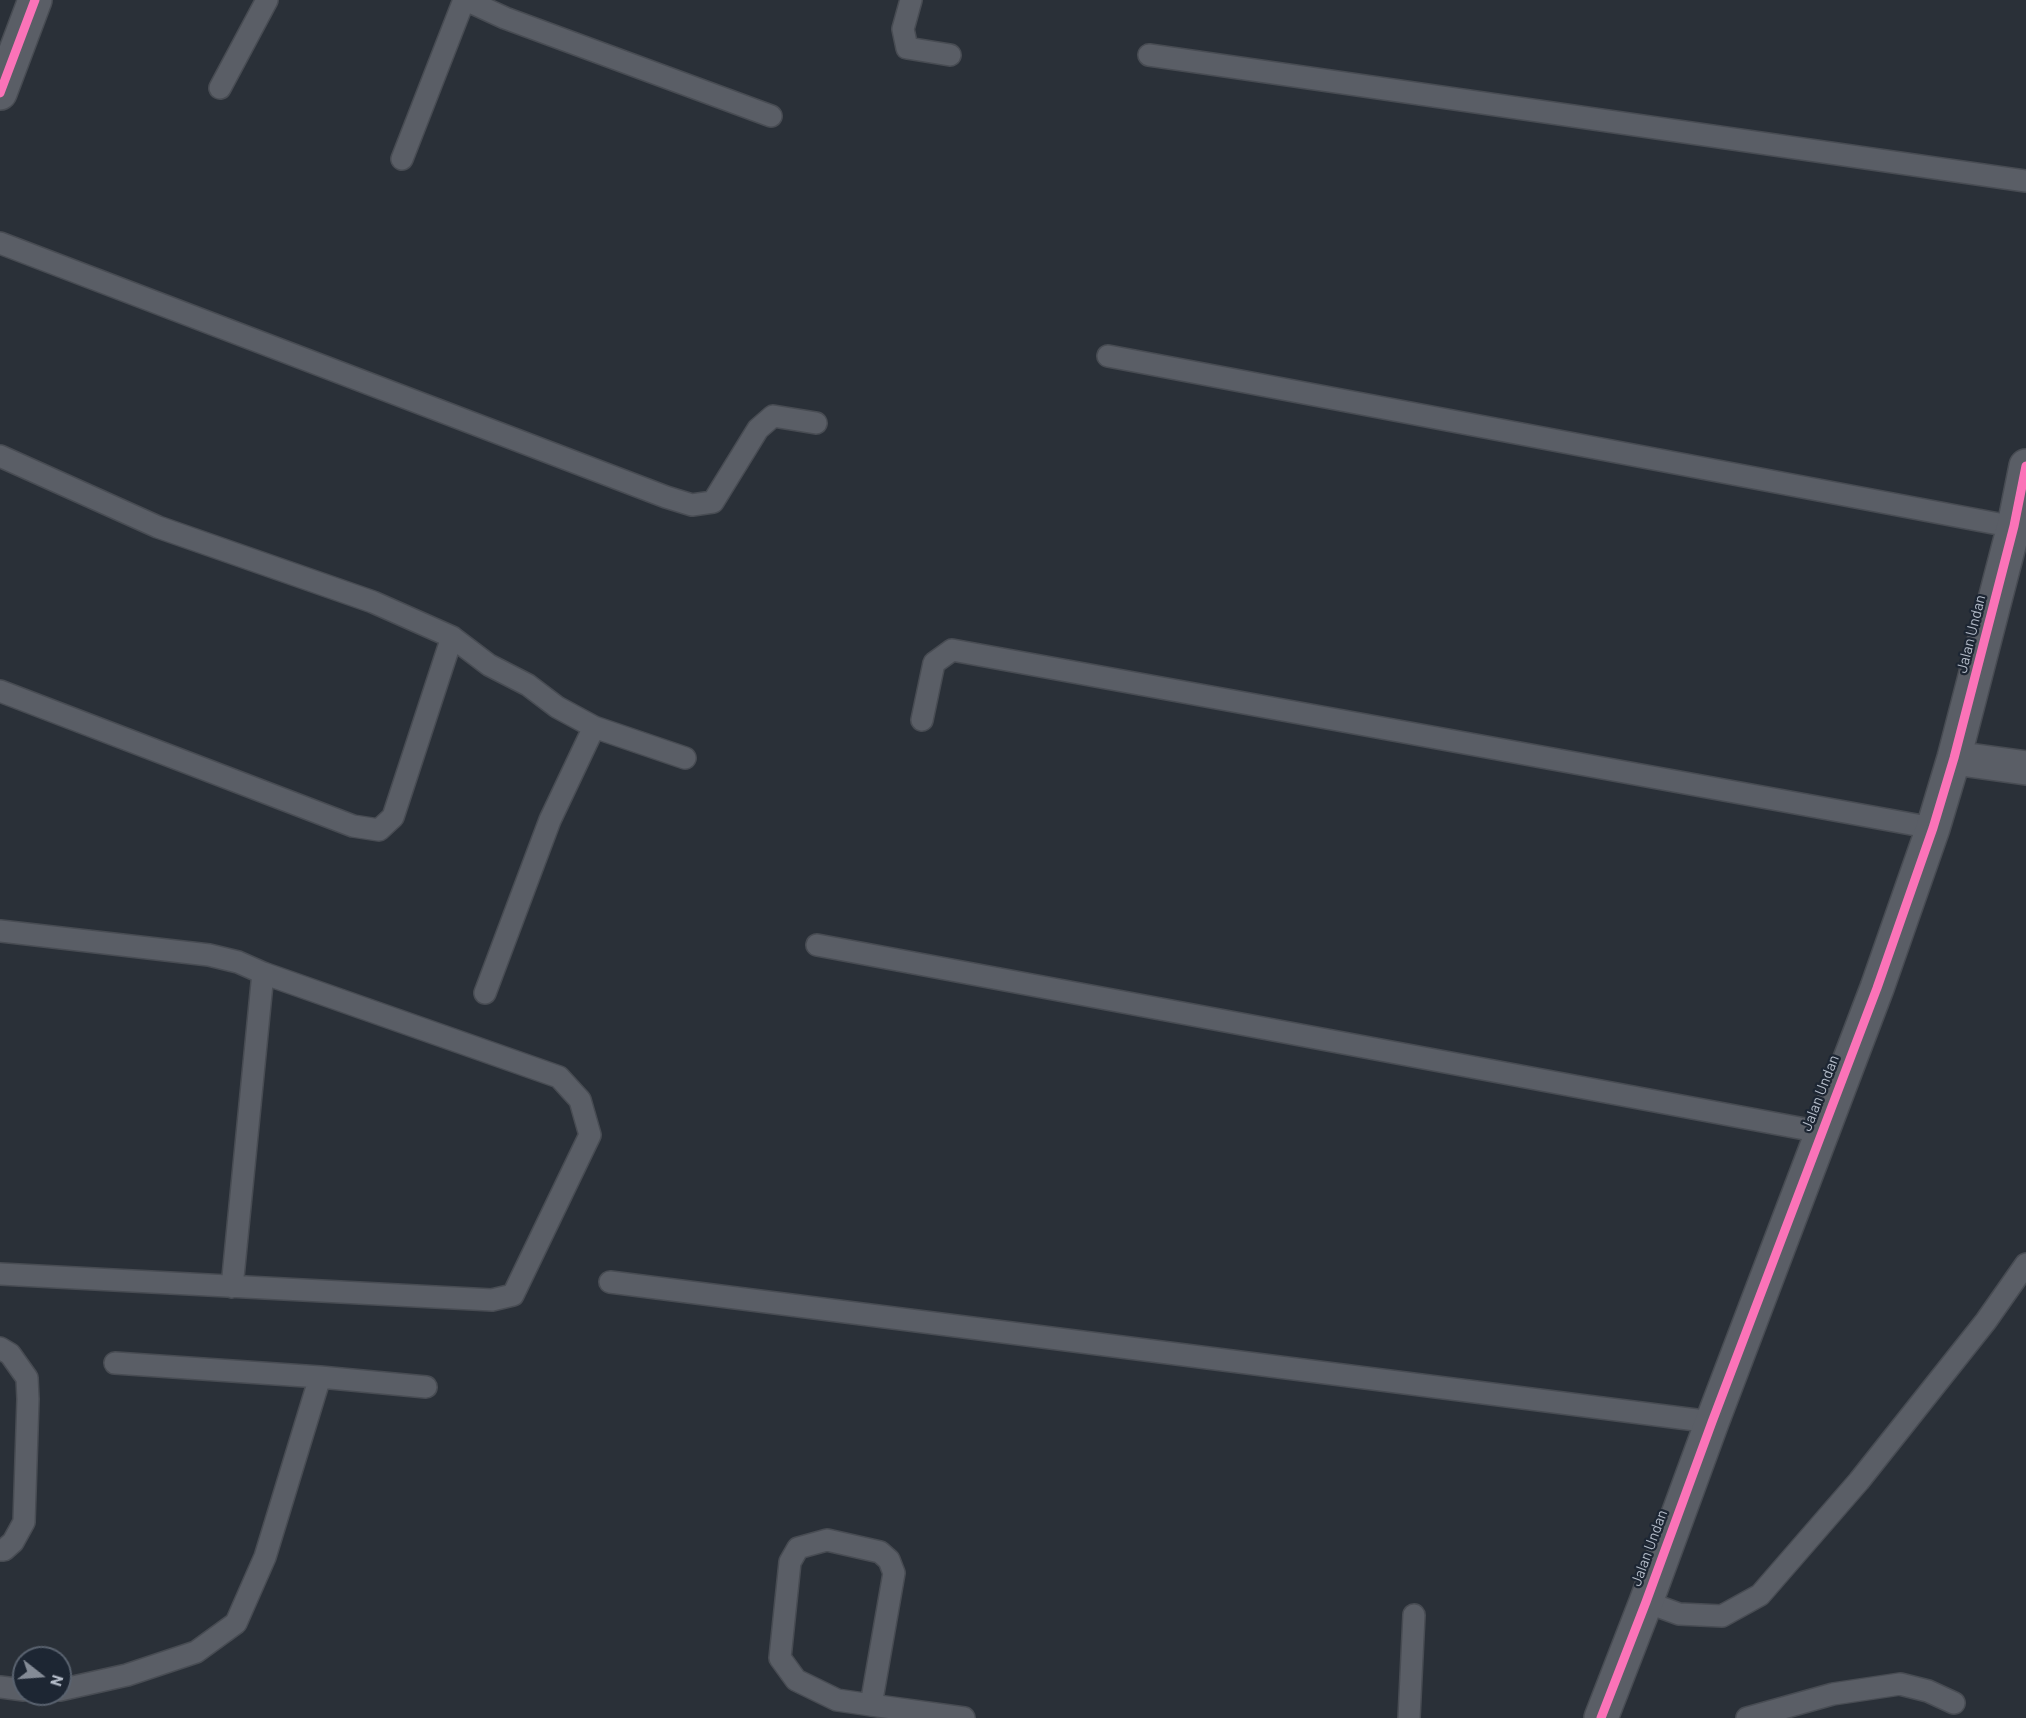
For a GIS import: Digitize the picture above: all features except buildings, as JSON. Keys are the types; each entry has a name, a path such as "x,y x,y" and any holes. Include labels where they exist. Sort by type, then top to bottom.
{"street":[{"path":"0,93 35,0"},
{"name":"Jalan Undan","path":"1601,1718 1877,988 1933,828 2020,528 2026,466"},
{"path":"1954,758 2026,768"}],"lane":[{"path":"220,88 267,0"},
{"path":"402,159 465,0 505,18 771,116"},
{"path":"911,0 903,29 907,48 950,55"},
{"path":"1149,55 2026,181"},
{"path":"0,243 692,505 713,502 758,429 773,417 816,423"},
{"path":"1108,356 2020,528"},
{"path":"0,456 158,527 373,602 452,637 489,665 528,685 557,707 594,727 685,758"},
{"path":"0,691 354,826 379,830 393,817 452,637"},
{"path":"922,720 934,663 952,650 1933,828"},
{"path":"485,993 550,820 594,727"},
{"path":"0,931 209,955 238,962 263,973 559,1077 580,1100 590,1135 513,1295 492,1300 0,1274"},
{"path":"817,945 1821,1132"},
{"path":"232,1287 263,973"},
{"path":"1646,1602 1679,1614 1722,1616 1760,1595 1859,1481 1986,1321 2026,1264"},
{"path":"610,1282 1712,1422"},
{"path":"0,1348 10,1354 27,1378 28,1399 24,1522 14,1542 4,1550 0,1550"},
{"path":"115,1363 320,1377 426,1387"},
{"path":"72,1687 127,1675 196,1652 236,1623 265,1557 320,1377"},
{"path":"871,1705 894,1573 889,1560 880,1552 827,1540 798,1548 790,1562 780,1658 796,1680 837,1700 871,1705 964,1718"},
{"path":"1409,1718 1414,1615"},
{"path":"1747,1718 1833,1694 1900,1684 1928,1691 1954,1703"}],"cycle path":[{"path":"0,93 35,0"},
{"path":"1601,1718 1877,988 1933,828 1954,758 2014,526 2026,466"}]}
